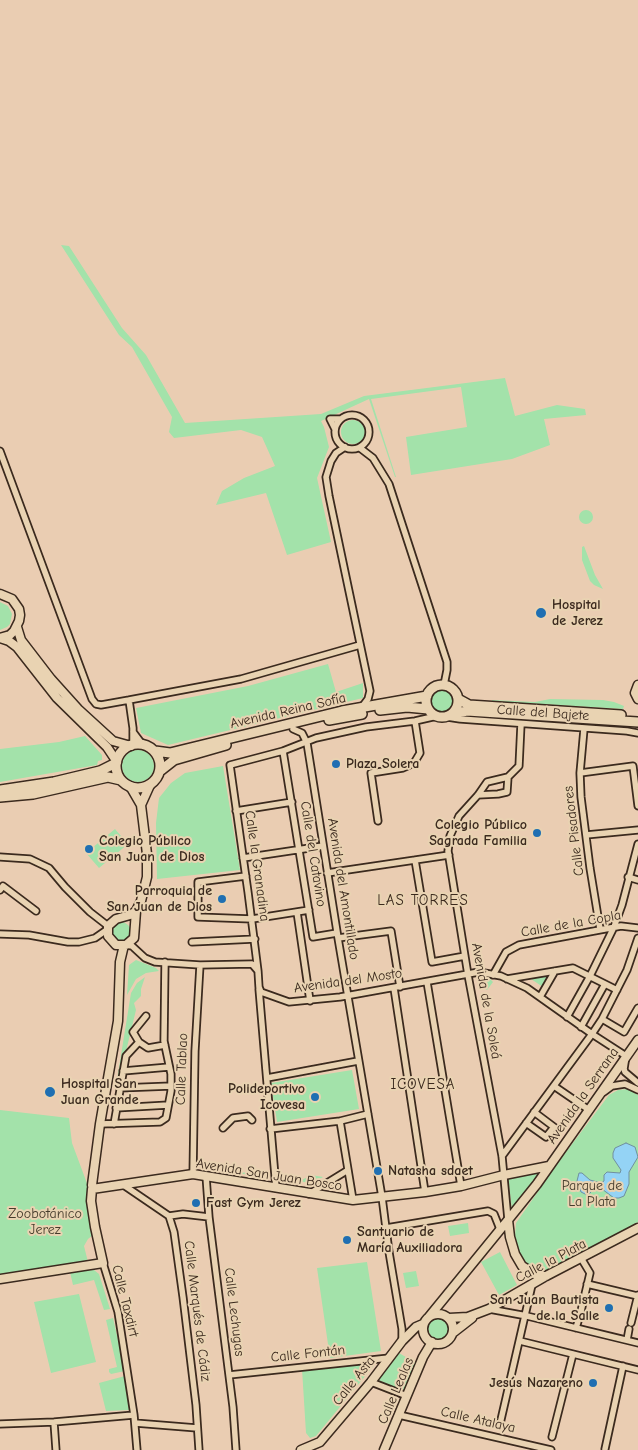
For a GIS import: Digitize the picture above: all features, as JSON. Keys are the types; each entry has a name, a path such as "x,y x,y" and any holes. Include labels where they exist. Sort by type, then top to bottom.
{"main road":[{"path":"638,716 469,705 458,699 453,690 444,685 432,689 427,696 428,709 445,716 467,712 638,722"},
{"name":"Avenida Reina Sofía","path":"135,745 170,753 342,711 427,696"},
{"path":"445,716 457,707 458,699"},
{"name":"Avenida Reina Sofía","path":"150,785 157,778 160,771 181,757 293,729 379,711 407,708 428,709"},
{"path":"121,780 117,773 117,763 121,752 135,745"},
{"path":"155,751 160,771"},
{"path":"0,790 54,782 100,771 117,763"},
{"path":"0,798 33,794 108,777 140,788 150,785"}],"street":[{"path":"352,415 358,416 367,423 369,428 368,440 360,448 345,448 337,440 334,424 330,418 341,419 352,415"},
{"path":"335,430 341,419"},
{"path":"345,448 336,453 330,462 326,477 370,691 368,699 362,708"},
{"path":"360,448 373,458 389,484 447,662 444,685"},
{"path":"0,451 92,699 96,704 101,705 130,700 241,679 360,645"},
{"path":"0,594 12,599 19,609 20,615 17,626 10,635 0,638"},
{"path":"17,626 21,640 78,710 114,742 135,745"},
{"path":"0,638 9,641 17,647 57,698 107,747 117,763"},
{"path":"638,685 635,692 638,699"},
{"path":"370,691 378,700 385,704"},
{"path":"130,700 135,745"},
{"name":"Calle del Bajete","path":"230,766 283,752 316,738 366,727 445,716 460,719 627,731 638,734"},
{"path":"378,821 371,773 403,768 414,763 420,753 415,721"},
{"path":"478,795 507,792 508,777 520,766 521,724"},
{"path":"293,729 302,733 307,743"},
{"name":"Calle Pisadores","path":"584,729 580,773 586,835 600,930"},
{"path":"133,732 135,745"},
{"name":"Avenida del Amontillado","path":"307,743 337,936 382,1197 402,1329 402,1342"},
{"name":"Calle del Catavino","path":"283,752 313,937 337,936"},
{"name":"Calle la Granadina","path":"230,766 258,971"},
{"path":"580,773 633,766 638,806"},
{"name":"Avenida de la Soleá","path":"508,777 487,782 459,816 450,836 449,855 468,974 502,1156 508,1220"},
{"path":"141,805 150,785"},
{"path":"130,786 141,805 147,854 147,877 141,901 136,911 134,927 134,938 138,950 145,958 155,962 200,965 252,964 258,971 276,1188"},
{"path":"236,811 292,802"},
{"path":"586,835 638,830"},
{"path":"567,1017 614,927 622,905 638,844"},
{"path":"243,858 323,846"},
{"path":"327,873 449,855"},
{"path":"0,857 30,859 49,868 84,907 108,928"},
{"path":"415,860 432,962 465,956"},
{"path":"246,876 198,882 198,917 252,919 309,910"},
{"path":"628,877 638,880"},
{"path":"0,890 3,886 36,911"},
{"path":"120,962 118,952 108,936 108,928 111,922 136,911"},
{"path":"297,912 310,1001"},
{"path":"121,918 127,919 134,927"},
{"name":"Calle de la Copla","path":"493,975 506,952 519,945 614,927 638,928"},
{"path":"94,938 108,928"},
{"path":"337,936 391,931 425,1192"},
{"path":"1,933 29,935 68,942 104,938 138,950"},
{"path":"120,962 125,945 134,938"},
{"path":"502,1156 602,1019 636,950 638,938"},
{"path":"192,942 255,939"},
{"name":"Calle Taxdirt","path":"120,962 118,1021 100,1124 91,1200 103,1263 118,1312 134,1415 137,1450"},
{"path":"100,1124 160,1122 166,1118 171,1086 170,1067 164,1045 165,962"},
{"name":"Calle Tablao","path":"193,1174 195,1051 200,965"},
{"path":"507,979 573,968 617,990"},
{"path":"540,997 555,971"},
{"name":"Avenida del Mosto","path":"259,987 261,992 278,999 289,1002 310,1001 479,972 521,984 581,1027 626,1056"},
{"path":"427,982 461,1186"},
{"path":"581,1027 605,984"},
{"path":"602,1019 624,1032 638,1008"},
{"path":"146,1016 133,1032 139,1042 148,1048 164,1045"},
{"name":"Avenida la Serrana","path":"426,1321 537,1184 638,1040"},
{"path":"114,1124 126,1056 139,1042"},
{"path":"626,1056 625,1072 638,1083"},
{"path":"267,1078 358,1061"},
{"path":"123,1070 170,1067"},
{"path":"598,1096 612,1086 621,1084 629,1085 638,1090"},
{"path":"120,1088 171,1086"},
{"path":"554,1086 589,1110"},
{"path":"116,1108 168,1105"},
{"path":"526,1123 546,1137 554,1127 534,1112"},
{"path":"270,1129 340,1121 368,1114"},
{"path":"223,1128 232,1118 248,1116 252,1120"},
{"name":"Avenida San Juan Bosco","path":"340,1121 353,1200"},
{"name":"Avenida la Serrana","path":"504,1175 549,1166"},
{"path":"309,1194 348,1170"},
{"name":"Avenida San Juan Bosco","path":"92,1187 193,1174 353,1200 425,1192 461,1186 504,1175"},
{"name":"Calle Lechugas","path":"206,1176 236,1450"},
{"path":"121,1184 169,1216 183,1214 209,1217"},
{"path":"386,1228 488,1211 494,1214 500,1229"},
{"name":"Calle Marqués de Cádiz","path":"169,1216 174,1232 184,1297 199,1450"},
{"path":"508,1220 514,1254 522,1266 538,1276 546,1276"},
{"name":"Calle la Plata","path":"448,1318 476,1315 489,1309 546,1276 638,1228"},
{"path":"576,1328 590,1273 581,1258"},
{"path":"0,1279 103,1263"},
{"path":"587,1284 638,1295 627,1340"},
{"path":"497,1438 532,1285"},
{"path":"502,1302 502,1307 506,1312"},
{"path":"489,1309 638,1343"},
{"path":"437,1315 448,1318 453,1325 454,1332 449,1339 442,1343 432,1342 424,1335 426,1321 437,1315"},
{"name":"Calle la Plata","path":"454,1332 476,1315"},
{"name":"Calle Asta","path":"301,1450 320,1442 402,1342 416,1327 426,1321"},
{"path":"520,1341 638,1370"},
{"name":"Calle Lealas","path":"384,1450 423,1357 432,1342"},
{"path":"551,1445 572,1354"},
{"name":"Calle Fontán","path":"229,1374 389,1358"},
{"path":"605,1449 623,1366"},
{"path":"371,1382 407,1396"},
{"path":"0,1424 54,1422 134,1415"},
{"name":"Calle Atalaya","path":"399,1415 497,1438 551,1445"},
{"path":"54,1422 56,1450"},
{"path":"135,1423 197,1428"}],"green space":[{"path":"61,245 69,246 122,328 146,355 185,423 321,414 364,396 505,378 515,416 557,405 585,409 586,415 544,419 550,445 512,459 411,475 406,437 467,427 461,387 371,399 396,477 369,399 321,421 329,447 317,478 331,542 287,555 266,493 216,505 222,491 244,478 275,466 262,437 241,430 174,438 169,432 172,417 132,347 119,335"},
{"path":"353,420 358,421 364,427 364,437 358,443 353,444 348,443 342,437 341,432 342,427 348,421"},
{"path":"586,510 591,512 593,517 591,522 586,524 581,522 579,517 581,512"},
{"path":"584,546 595,575 603,589 590,581 582,560 582,547"},
{"path":"0,602 8,606 12,614 10,624 0,630"},
{"path":"328,664 336,692 363,683 363,698 168,745 141,733 136,708 248,686"},
{"path":"443,689 452,692 455,701 452,710 443,713 434,710 431,701 434,692"},
{"path":"550,699 603,700 624,706 623,709 492,701 535,702"},
{"path":"85,736 102,755 102,760 98,761 97,765 0,782 0,749 59,742"},
{"path":"138,750 144,751 149,755 153,760 153,772 149,777 144,781 138,782 132,781 127,777 123,772 122,766 123,760 127,755 132,751"},
{"path":"223,766 240,870 157,879 156,823 159,798 171,783 185,773"},
{"path":"115,829 128,844 99,868 86,853"},
{"path":"121,922 128,925 131,932 128,939 121,942 114,939 111,932 114,925"},
{"path":"136,960 159,971 146,973 136,979 127,995 129,965"},
{"path":"549,975 543,987 528,977"},
{"path":"145,977 141,996 134,1003 136,1010 119,1080 117,1080 131,993 137,983"},
{"path":"489,978 493,982 487,990 480,986 480,983 482,979"},
{"name":"Polideportivo Icovesa","path":"352,1070 359,1109 277,1122 271,1083"},
{"name":"Parque de La Plata","path":"628,1089 638,1095 638,1222 550,1271 541,1272 527,1265 519,1255 515,1236 516,1223 609,1095 618,1090"},
{"name":"Zoobotánico Jerez","path":"0,1110 69,1118 72,1143 88,1186 93,1235 84,1246 88,1262 0,1275"},
{"path":"266,1171 266,1178 238,1173"},
{"path":"542,1172 512,1209 508,1178"},
{"path":"311,1175 323,1177 312,1184 300,1181"},
{"path":"468,1223 469,1233 450,1236 448,1226"},
{"path":"500,1252 517,1285 499,1295 481,1262"},
{"path":"367,1262 381,1351 330,1358 317,1268"},
{"path":"94,1270 99,1274 110,1309 104,1310 94,1280 73,1285 70,1272"},
{"path":"416,1271 419,1286 406,1288 403,1273"},
{"path":"79,1294 96,1362 51,1373 34,1302"},
{"path":"439,1317 447,1320 450,1328 447,1336 439,1339 431,1336 428,1328 431,1320"},
{"path":"113,1318 125,1371 111,1374 109,1369 117,1367 106,1320"},
{"path":"399,1353 416,1363 404,1391 378,1380"},
{"path":"376,1363 316,1436 310,1438 306,1433 302,1369"},
{"path":"125,1376 129,1410 106,1411 99,1383"}],"water":[{"path":"626,1143 635,1147 638,1157 629,1172 629,1184 624,1196 614,1198 602,1189 597,1188 589,1194 581,1192 577,1181 579,1173 582,1173 590,1180 601,1183 604,1181 604,1175 607,1172 620,1173 621,1170 613,1158 613,1153 615,1148"}],"place":[{"name":"Hospital de Jerez","path":"541,613"},
{"name":"Plaza Solera","path":"336,764"},
{"name":"Colegio Público Sagrada Familia","path":"537,833"},
{"name":"Colegio Público San Juan de Dios","path":"89,849"},
{"name":"Parroquia de San Juan de Dios","path":"222,899"},
{"name":"Hospital San Juan Grande","path":"50,1092"},
{"name":"Polideportivo Icovesa","path":"315,1097"},
{"name":"Natasha sdaet","path":"378,1171"},
{"name":"Fast Gym Jerez","path":"196,1203"},
{"name":"Santuario de María Auxiliadora","path":"347,1240"},
{"name":"San Juan Bautista de la Salle","path":"609,1308"},
{"name":"Jesús Nazareno","path":"593,1383"}],"district":[{"name":"LAS TORRES","path":"423,901"},
{"name":"ICOVESA","path":"423,1085"}]}
